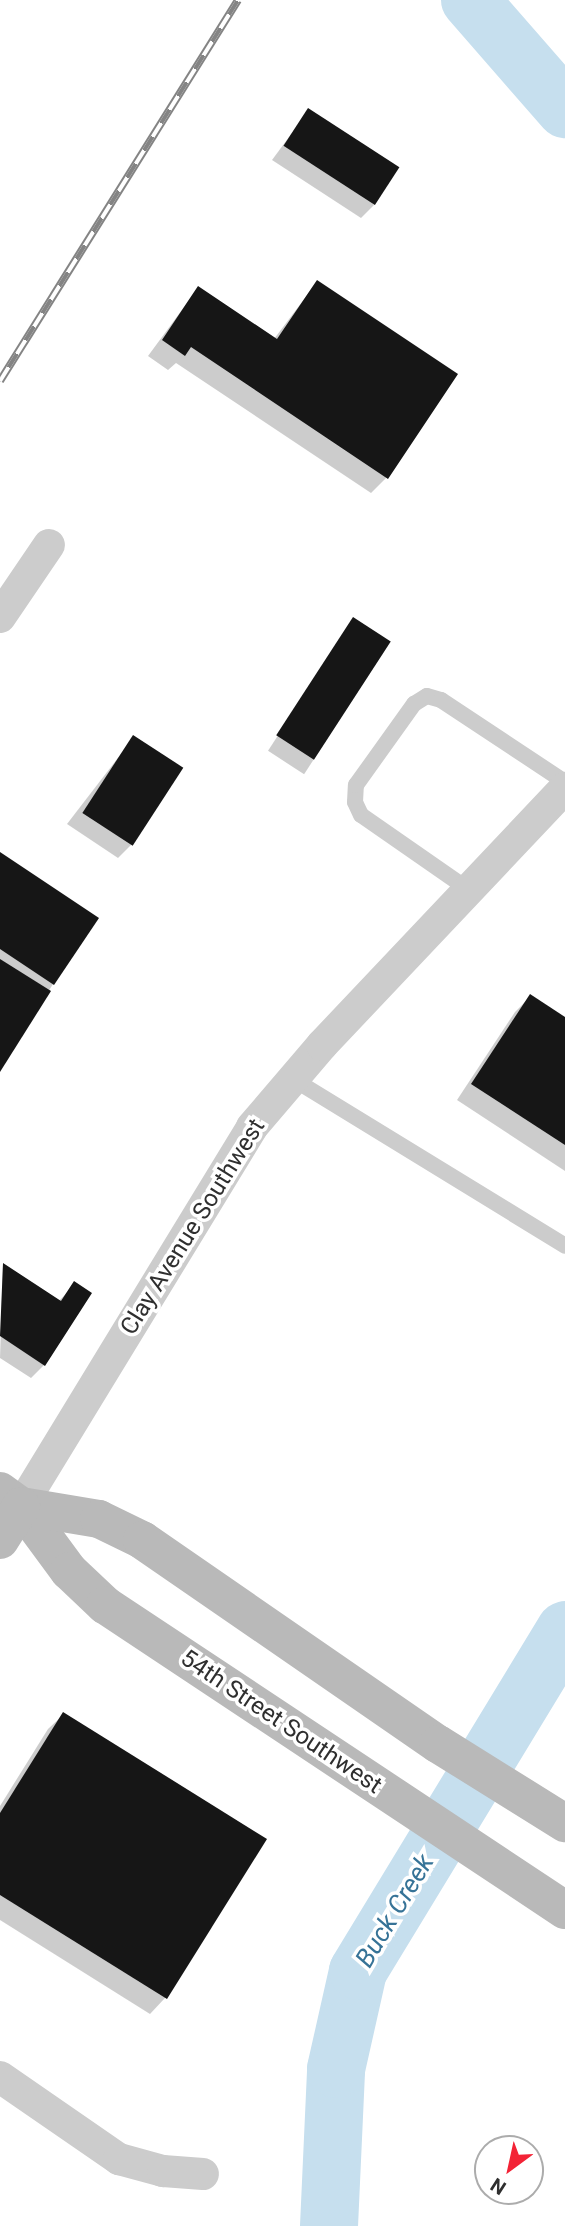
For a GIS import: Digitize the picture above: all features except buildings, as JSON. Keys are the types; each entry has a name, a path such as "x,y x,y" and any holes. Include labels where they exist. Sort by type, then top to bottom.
{"main road":[{"name":"Clay Avenue Southwest","path":"0,1540 10,1499"},
{"path":"10,1499 99,1519 126,1531 438,1744 565,1823"},
{"name":"54th Street Southwest","path":"10,1499 69,1571 105,1605 565,1910"}],"street":[{"path":"0,617 49,545"},
{"name":"Clay Avenue Southwest","path":"10,1499 252,1127 293,1079 565,789"},
{"path":"0,2077 119,2159 163,2171 203,2175"}],"lane":[{"path":"469,890 361,815 355,802 356,785 414,704 427,696 441,700 565,782"},
{"path":"293,1079 565,1246"}],"waterway":[{"name":"Buck Creek","path":"470,0 565,109"},
{"name":"Buck Creek","path":"329,2226 336,2069 358,1971 565,1630"}],"railway":[{"path":"0,381 238,0"}]}
